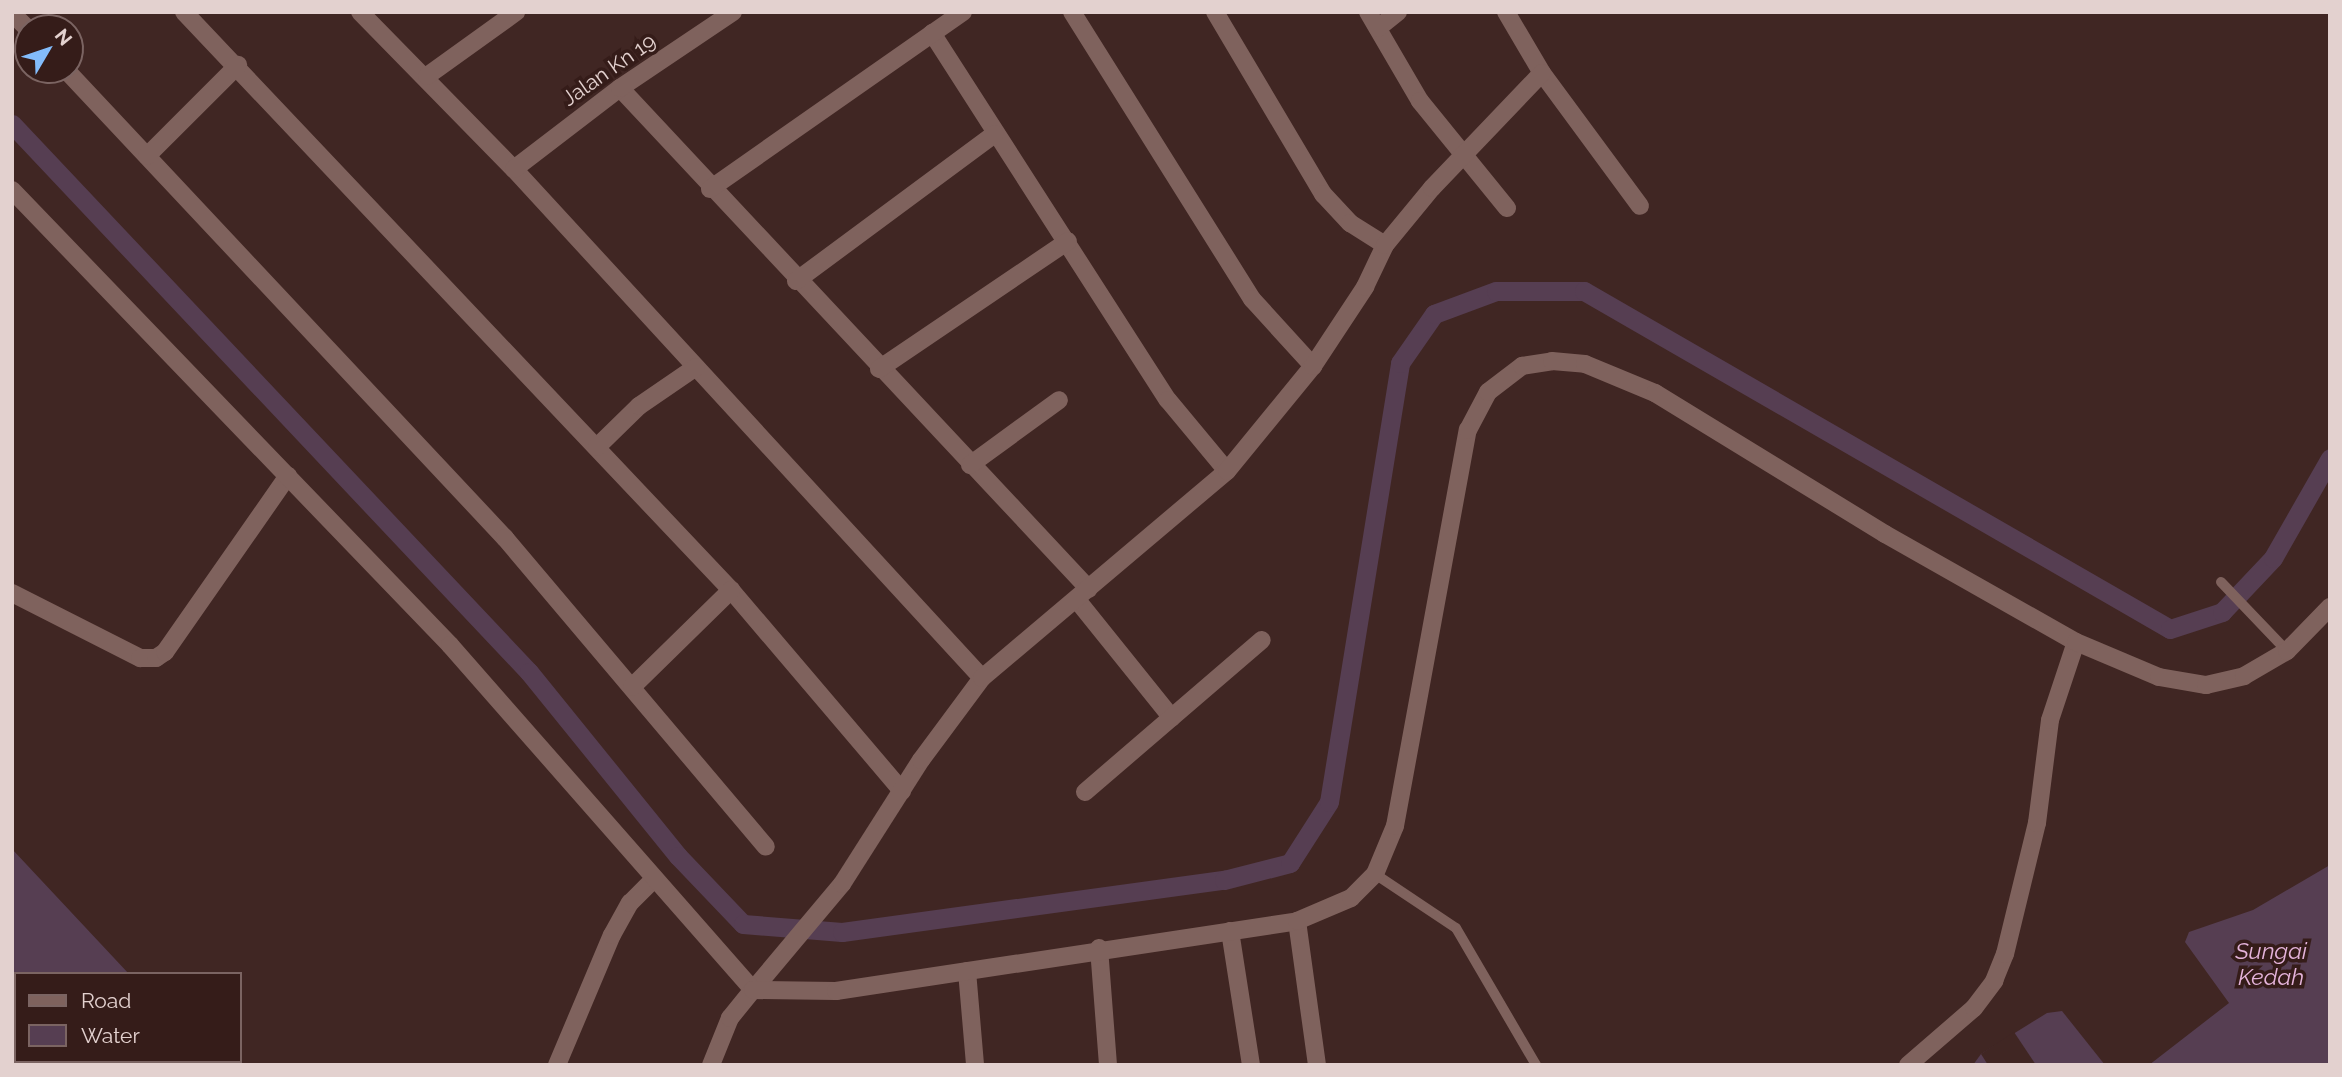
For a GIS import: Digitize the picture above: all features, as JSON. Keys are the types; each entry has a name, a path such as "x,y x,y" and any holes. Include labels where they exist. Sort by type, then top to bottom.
{"street":[{"path":"184,12 238,65 328,167 731,590 902,791"},
{"path":"360,12 427,76 514,169 982,678"},
{"path":"427,76 516,12"},
{"name":"Jalan Kn 19","path":"514,169 620,88 733,12"},
{"path":"710,189 963,12"},
{"path":"1072,12 1252,299 1313,366"},
{"path":"1215,12 1323,194 1350,223 1385,246"},
{"path":"1368,12 1420,101 1507,208"},
{"path":"1378,28 1398,12"},
{"path":"1506,12 1542,73 1640,206"},
{"path":"932,33 1168,400 1227,471"},
{"path":"147,156 238,65"},
{"path":"712,1063 730,1018 842,884 902,791 982,678 1227,471 1313,366 1365,287 1385,246 1462,155 1542,73"},
{"path":"79,84 470,500 632,687 766,848"},
{"path":"620,88 710,189 970,465 1083,594 1172,718"},
{"path":"796,281 995,134"},
{"path":"13,193 450,645 653,880 753,990 836,991 1099,948 1297,921 1351,898 1375,874 1395,826 1459,462 1476,409 1512,370 1552,361 1578,363 1655,393 1885,534 2076,642 2145,673 2197,684 2244,676 2287,651 2330,607"},
{"path":"879,369 1068,242"},
{"path":"597,447 639,406 696,367"},
{"path":"970,465 1059,400"},
{"path":"12,593 140,658 156,658 164,652 288,476"},
{"path":"632,687 731,590"},
{"path":"1085,792 1262,640"},
{"path":"1908,1065 1974,1008 1994,981 2005,954 2037,823 2050,720 2076,642"},
{"path":"557,1065 612,935 630,903 653,880"},
{"path":"1297,921 1317,1065"},
{"path":"1230,931 1251,1065"},
{"path":"1099,948 1108,1065"},
{"path":"967,971 975,1065"}],"lane":[{"path":"2221,582 2234,591 2287,651"},
{"path":"1375,874 1456,928 1536,1065"}],"water":[{"path":"12,849 127,972 14,972 14,1063 214,1065 12,1065"},
{"name":"Sungai Kedah","path":"2330,865 2330,1065 2149,1065 2229,1003 2185,942 2189,932 2253,910"},
{"path":"2062,1011 2105,1065 1973,1065 1981,1054 2047,1013"}],"pier":[{"path":"2014,1032 2036,1065 1988,1065 1981,1054"}],"waterway":[{"path":"12,124 529,672 678,856 743,924 842,932 1224,880 1290,863 1329,802 1400,363 1434,314 1496,291 1584,291 2170,629 2222,612 2273,558 2330,458"}]}
